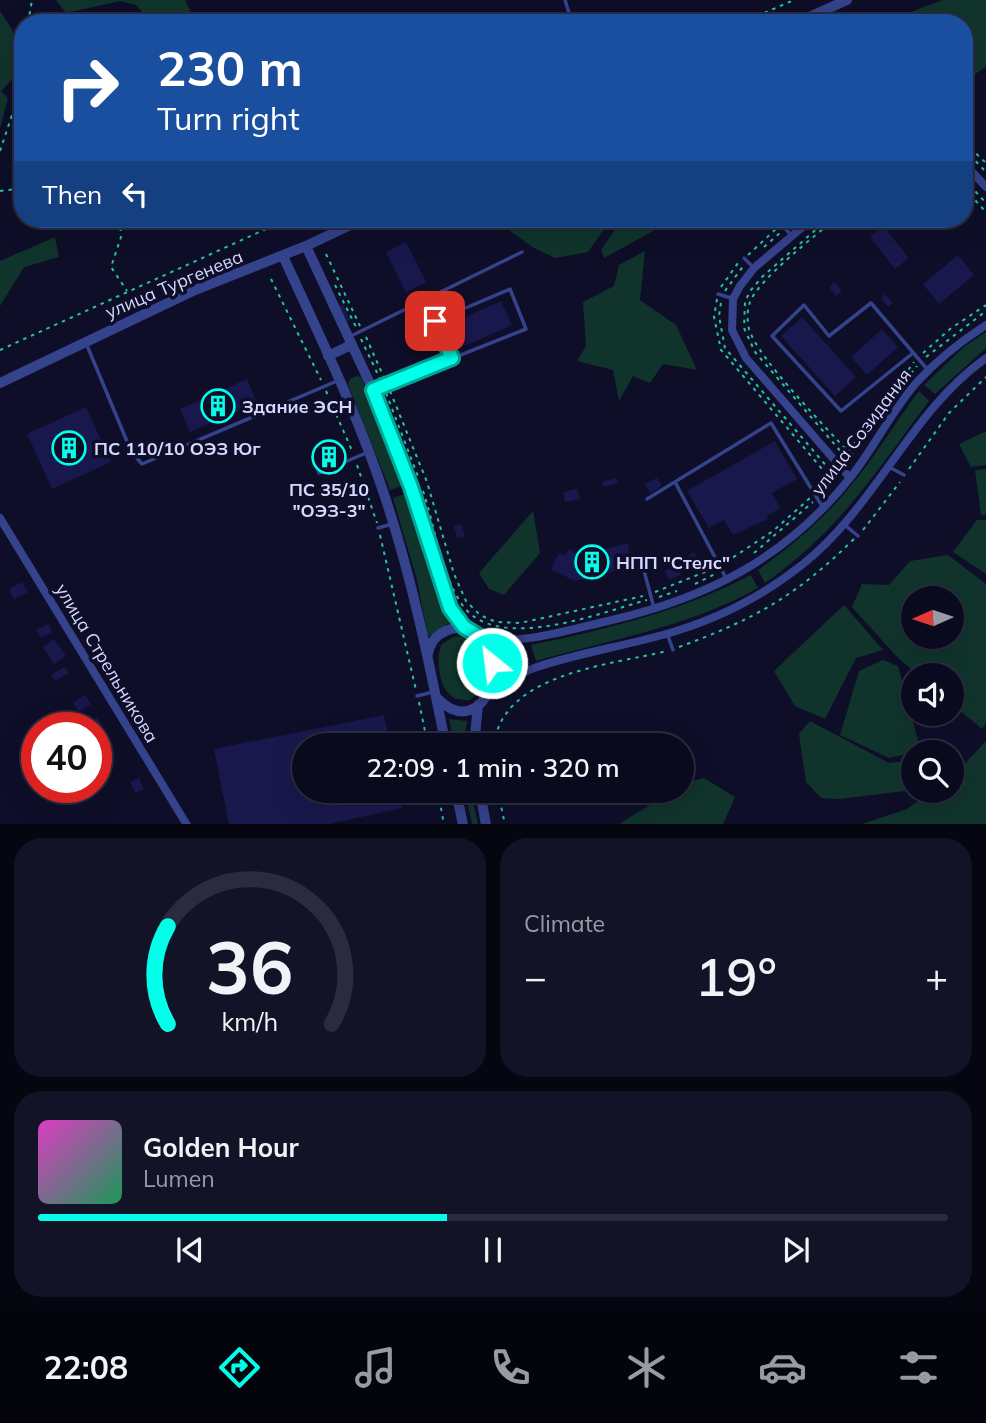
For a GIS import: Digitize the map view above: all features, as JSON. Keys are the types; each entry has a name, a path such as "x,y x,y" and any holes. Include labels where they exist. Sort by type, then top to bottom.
{"street":[{"path":"816,14 847,0"},
{"path":"973,173 986,187"},
{"name":"улица Тургенева","path":"0,383 85,340 195,290 283,256 344,228"},
{"path":"801,228 749,263 733,299 730,318 736,343 850,478"},
{"path":"306,246 373,390 411,487 438,579 450,608 464,627 482,638 492,663 490,692"},
{"path":"283,256 369,452 394,523 443,733"},
{"name":"улица Созидания","path":"482,638 525,639 655,610 727,580 787,542 823,508 850,478 916,383 962,340 986,325"},
{"path":"328,356 349,341"},
{"path":"435,694 447,708 460,711 478,705 490,692 534,668 667,634 719,615 765,591 804,563 845,525 891,468 936,401 986,358"},
{"name":"улица Стрельникова","path":"0,518 187,824"},
{"path":"428,661 428,649 437,637 452,628 464,627"},
{"path":"475,733 478,705"},
{"path":"459,803 463,824"},
{"path":"482,803 486,824"}],"lane":[{"path":"784,228 792,236"},
{"path":"349,341 522,252"},
{"path":"373,390 526,329 510,289 435,321 452,358"},
{"path":"720,295 733,299"},
{"path":"913,353 841,411 772,336 804,305 829,336 871,303 913,353 921,363 928,371"},
{"path":"85,340 131,451 142,464 339,380"},
{"path":"647,499 771,423 823,508"},
{"path":"313,457 319,473 369,452"},
{"path":"891,468 904,475"},
{"path":"675,482 727,580"},
{"path":"378,528 394,523"},
{"path":"845,525 858,536"},
{"path":"643,567 655,610"},
{"path":"667,634 673,650"},
{"path":"417,696 435,694"}],"path":[{"path":"762,14 794,0"},
{"path":"0,151 14,109"},
{"path":"973,151 986,163"},
{"path":"973,158 986,172"},
{"path":"973,189 986,203"},
{"path":"973,198 986,212"},
{"path":"120,228 121,237 111,267 128,292"},
{"path":"0,350 268,228"},
{"path":"782,228 730,281 720,295 719,316 725,348 836,477"},
{"path":"818,228 763,276 750,292 745,302 744,328 755,352 848,460"},
{"path":"825,228 760,287 750,303 748,327 760,350 851,456"},
{"path":"326,254 426,482 454,574 466,601 488,619 505,624 680,590"},
{"path":"321,256 361,333"},
{"path":"749,263 734,267 720,295 713,317 721,350 828,477"},
{"path":"271,279 355,458 378,528 425,733"},
{"path":"742,554 745,559 836,477 844,456 904,372 950,329 986,305"},
{"path":"385,385 421,484 449,576 461,604 486,624 505,629 522,628 554,624 651,596 742,554 815,497 828,477 848,460 909,376 954,333 986,311"},
{"path":"904,372 909,376"},
{"path":"498,733 506,711 516,699 540,684 673,650 722,631 774,606 815,578 858,536 949,413 986,377"},
{"path":"944,409 949,413"},
{"path":"421,484 426,482"},
{"path":"369,501 374,500"},
{"path":"692,585 722,570"},
{"path":"771,601 774,606"},
{"path":"520,623 522,628"},
{"path":"538,678 540,684"},
{"path":"440,803 444,824"},
{"path":"501,803 505,824"}],"green space":[{"path":"56,0 185,0 192,14 144,14 136,5 120,1 66,13"},
{"path":"942,0 986,0 986,67 973,75 973,14 909,13"},
{"path":"0,11 13,31 12,79 1,91 8,98 0,128"},
{"path":"506,228 605,228 588,252 555,258 534,248"},
{"path":"616,228 659,228 604,258 601,250"},
{"path":"55,237 59,257 24,267 0,306 0,261"},
{"path":"645,251 640,300 676,325 697,370 663,364 650,383 633,376 619,401 613,370 577,361 586,346 583,302 614,286 619,265"},
{"path":"986,332 986,348 935,394 924,385 965,346"},
{"path":"361,377 404,485 390,490 348,384 350,379"},
{"path":"919,391 929,401 855,499 815,542 765,583 758,570 808,530 843,495"},
{"path":"986,431 986,465 971,467 959,444"},
{"path":"986,469 986,515 981,515 975,470"},
{"path":"408,493 436,594 451,622 428,637 417,580 393,498"},
{"path":"533,511 540,553 504,595 489,589 479,573"},
{"path":"977,520 986,520 986,574 953,552"},
{"path":"948,555 986,584 986,723 982,729 964,714 964,663 904,663 852,607 862,584 889,585 910,561"},
{"path":"751,575 758,588 704,613 649,631 536,661 531,645 644,618 698,599"},
{"path":"844,605 883,650 856,658 825,719 795,706 774,671"},
{"path":"463,636 480,650 485,664 484,688 470,700 457,699 448,693 439,664 442,644 453,637"},
{"path":"523,646 528,663 501,678 497,647"},
{"path":"883,660 898,666 901,677 901,726 914,726 918,740 901,740 901,755 889,758 840,735 859,671"},
{"path":"449,719 467,721 465,733 452,733"},
{"path":"810,721 889,763 901,762 901,791 839,799 821,798 806,782 799,734"},
{"path":"986,741 986,824 862,824 907,809 915,803 964,803 964,764"},
{"path":"704,778 735,797 723,824 619,824 653,803 694,803 694,781"},
{"path":"468,803 474,803 478,824 472,824"}],"building":[{"path":"885,228 909,258 895,269 870,237"},
{"path":"406,242 426,282 406,292 386,252"},
{"path":"958,255 974,275 939,304 923,284"},
{"path":"835,282 842,291 836,296 829,287"},
{"path":"885,294 893,303 888,307 881,298"},
{"path":"501,301 512,325 460,348 450,324"},
{"path":"343,304 350,320 343,323 336,308"},
{"path":"802,317 856,377 835,396 781,336"},
{"path":"882,329 898,347 867,375 851,357"},
{"name":"Здание ЭСН","path":"247,379 257,403 190,432 180,409"},
{"name":"ПС 110/10 ОЭЗ Юг","path":"86,407 111,462 52,489 27,434"},
{"path":"775,441 797,479 772,493 780,508 767,516 768,519 733,535 724,520 709,528 687,491"},
{"name":"ПС 35/10 \"ОЭЗ-3\"","path":"338,450 340,455 319,463 317,459"},
{"path":"616,478 618,483 603,487 602,482"},
{"path":"657,478 662,486 650,493 645,484"},
{"path":"577,489 580,499 565,502 563,492"},
{"path":"461,524 465,536 457,538 454,526"},
{"name":"НПП \"Стелс\"","path":"628,543 631,567 575,581 551,569 559,553 565,556 569,549 582,556"},
{"path":"694,552 699,561 692,565 688,556"},
{"path":"677,566 681,575 669,580 665,571"},
{"path":"22,582 28,592 14,599 9,589"},
{"path":"48,624 52,632 41,638 36,630"},
{"path":"54,639 66,656 54,664 43,647"},
{"path":"65,667 69,673 55,681 51,675"},
{"path":"85,695 91,704 79,712 73,703"},
{"path":"384,715 387,733 294,733"},
{"path":"292,733 292,803 402,803 403,808 329,824 229,824 214,749"},
{"path":"139,778 144,789 135,793 130,782"}],"place":[{"name":"Здание ЭСН","path":"218,406"},
{"name":"ПС 110/10 ОЭЗ Юг","path":"69,448"},
{"name":"ПС 35/10 \"ОЭЗ-3\"","path":"329,457"},
{"name":"НПП \"Стелс\"","path":"592,562"}],"route":[{"path":"435,321 452,358 373,390 411,487 438,579 450,608 464,627 473,630 482,638 492,663"}]}
